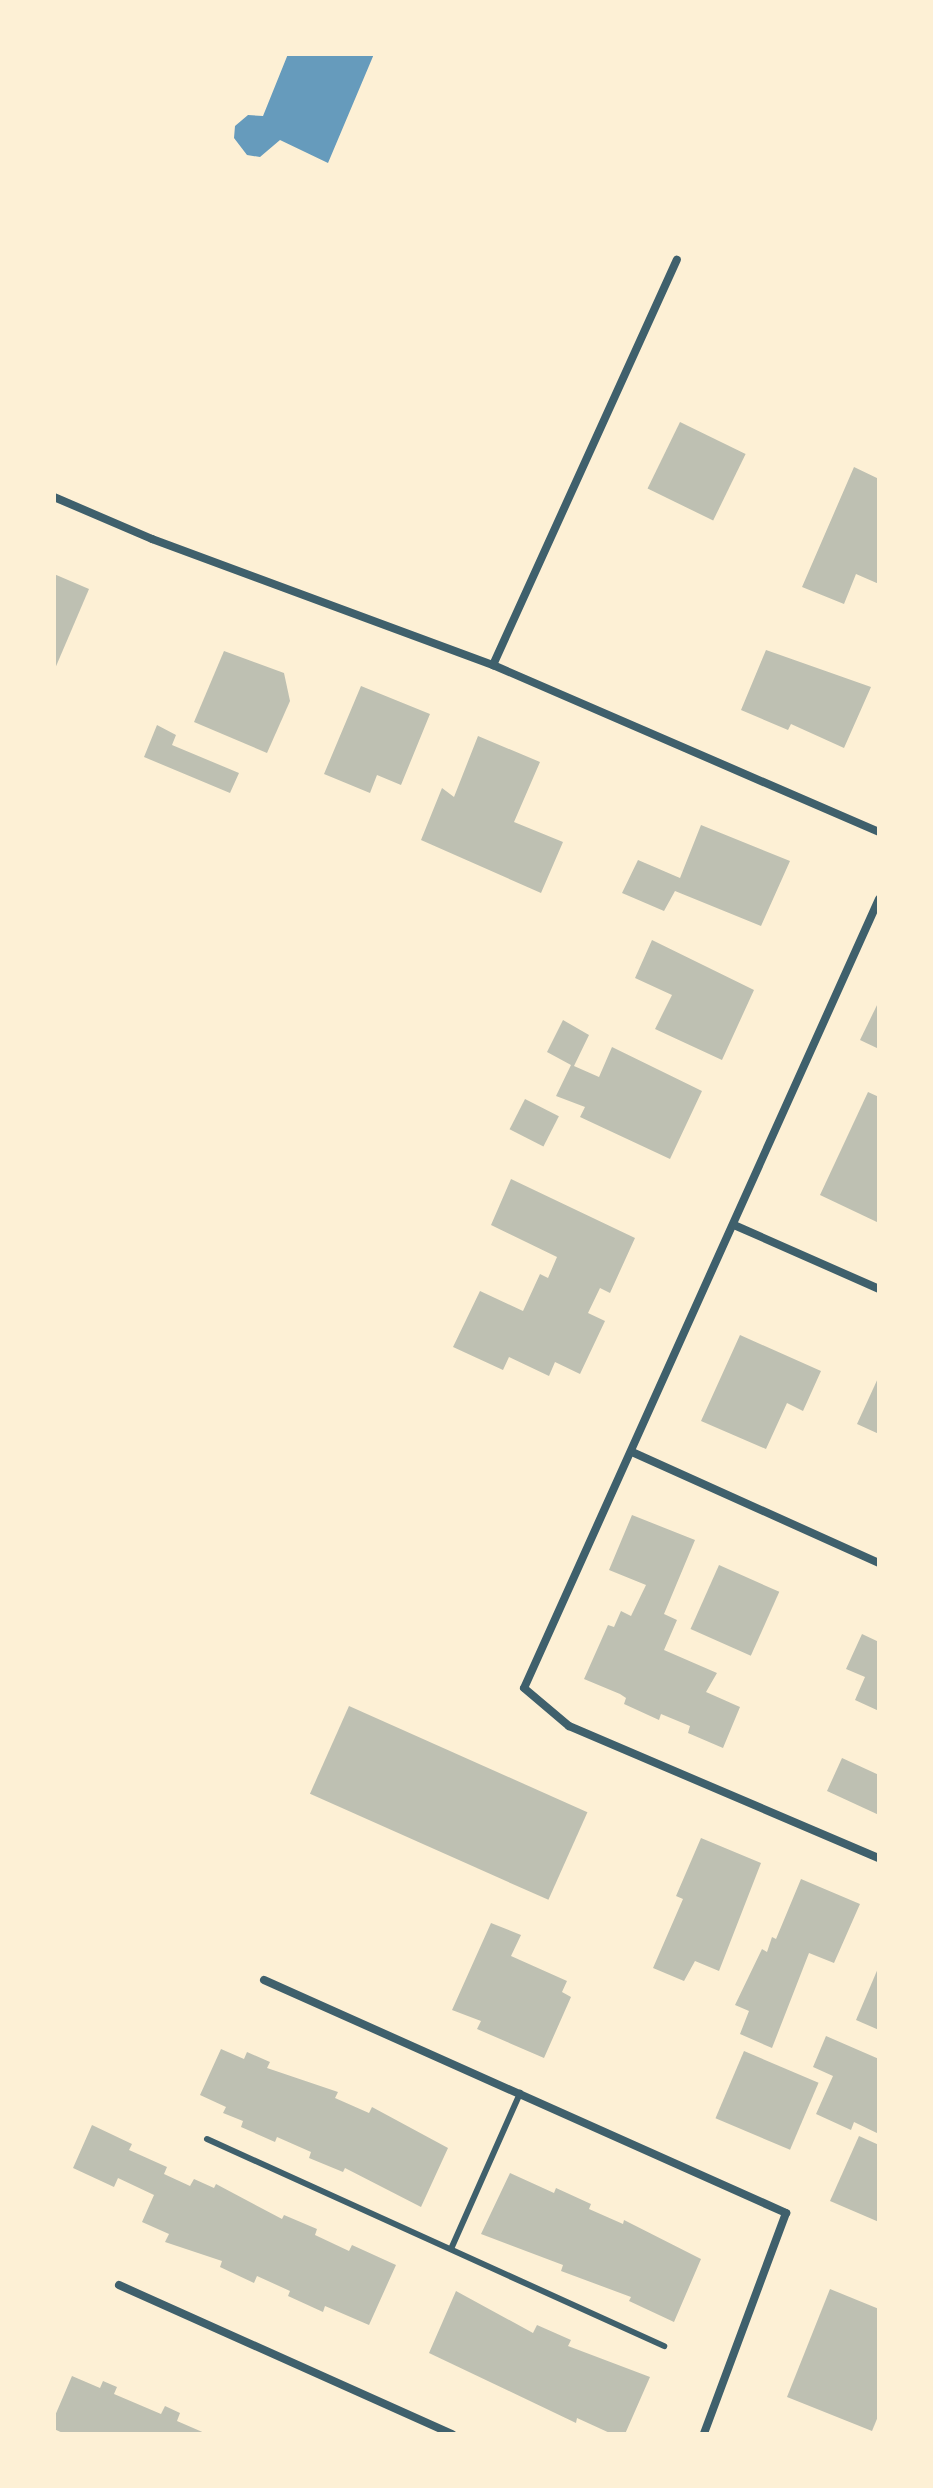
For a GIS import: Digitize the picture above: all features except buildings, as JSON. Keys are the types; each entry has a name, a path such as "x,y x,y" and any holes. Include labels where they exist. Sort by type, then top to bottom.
{"street":[{"path":"493,665 677,260"},
{"path":"54,497 152,539 493,665 879,832"},
{"path":"879,899 524,1688 569,1726 879,1858"},
{"path":"734,1225 879,1289"},
{"path":"632,1452 879,1563"},
{"path":"264,1980 786,2213 704,2434"},
{"path":"119,2285 452,2434"}],"lane":[{"path":"451,2249 520,2093"},
{"path":"207,2139 664,2346"}],"water":[{"path":"288,54 374,54 328,163 280,140 260,157 247,155 234,138 235,126 248,115 263,116"}]}
